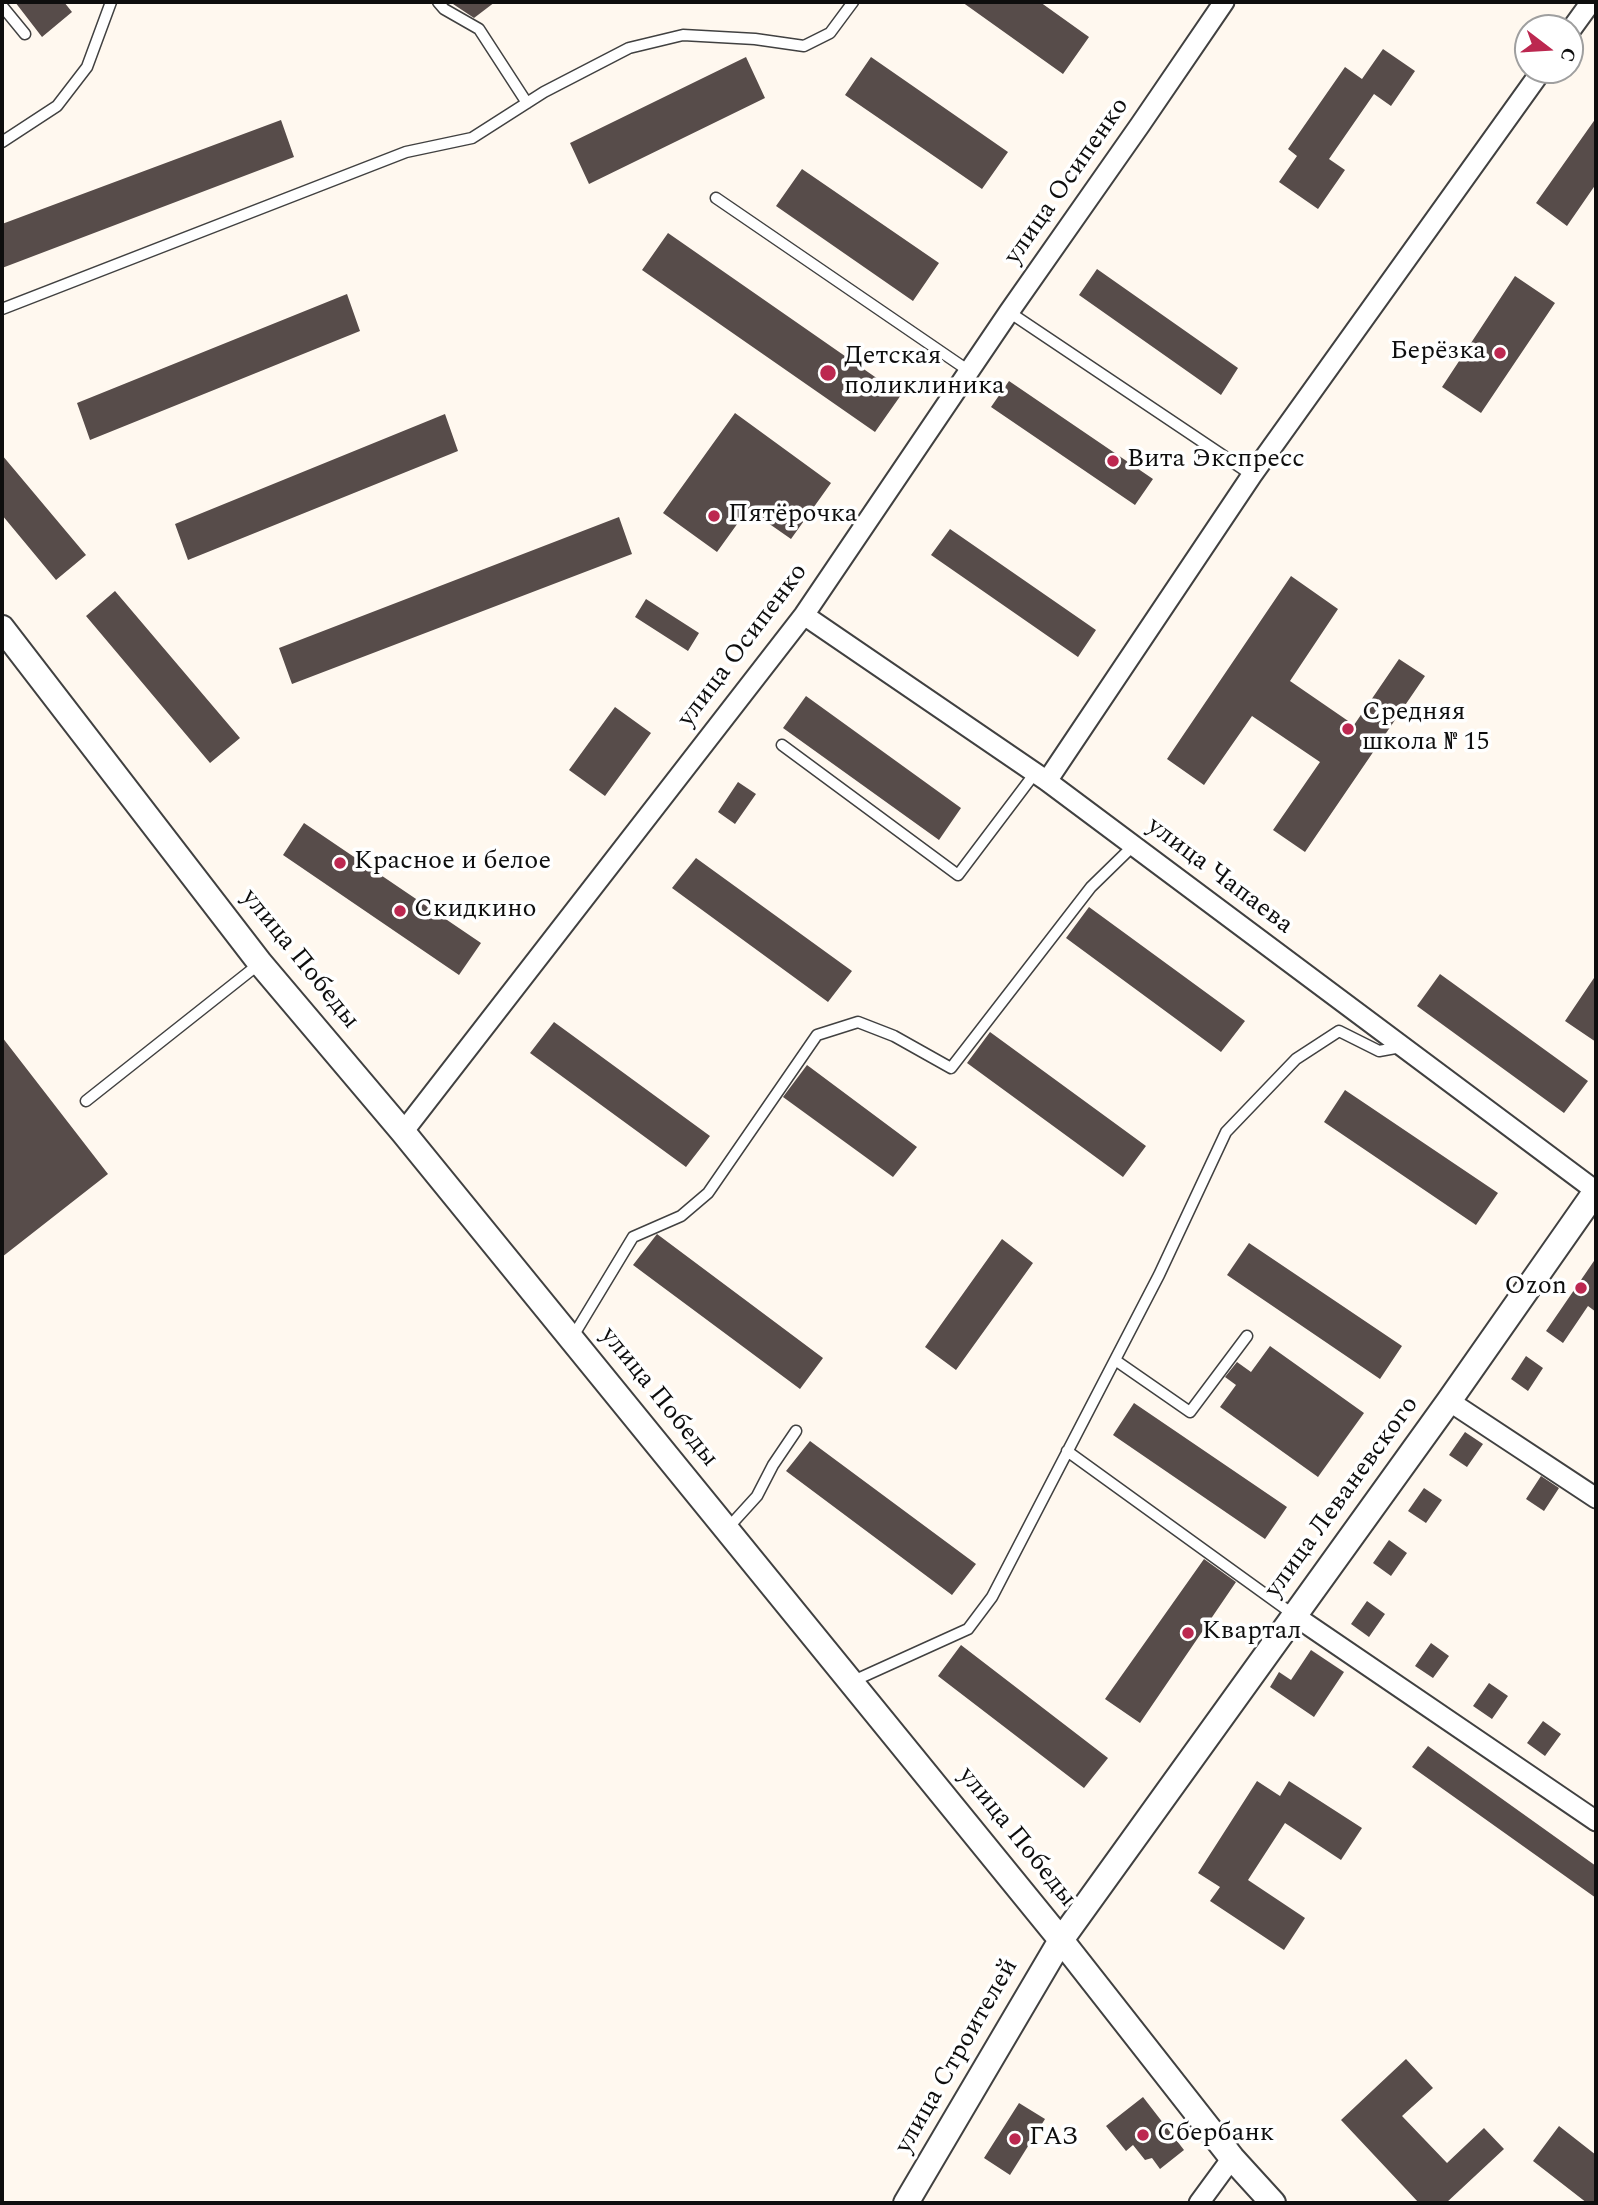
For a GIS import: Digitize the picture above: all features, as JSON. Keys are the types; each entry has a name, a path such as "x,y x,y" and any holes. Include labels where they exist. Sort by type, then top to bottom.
{"street":[{"name":"улица Осипенко","path":"403,1132 804,615 1009,312 1224,2"},
{"path":"1041,778 1252,475 1532,84"},
{"name":"улица Чапаева","path":"804,615 1041,778 1596,1191"},
{"name":"улица Победы","path":"2,628 260,963 403,1132 1061,1940 1232,2158 1273,2203"},
{"name":"улица Леваневского","path":"1061,1940 1449,1401 1596,1191"},
{"path":"1449,1401 1596,1498"},
{"path":"1295,1616 1596,1821"},
{"name":"улица Строителей","path":"906,2203 1061,1940"},
{"path":"1199,2203 1232,2158"}],"lane":[{"path":"2,142 57,106 87,67 111,2"},
{"path":"438,2 444,9 478,29 527,103"},
{"path":"2,309 406,152 472,138 527,103 629,48 684,35 755,39 804,46 830,33 853,2"},
{"path":"2,6 24,34"},
{"path":"716,198 969,371"},
{"path":"1009,312 1252,475"},
{"path":"782,745 958,875 1041,778"},
{"path":"571,1339 633,1237 681,1216 708,1193 817,1035 858,1022 894,1035 951,1068 1091,887 1133,846"},
{"path":"86,1101 260,963"},
{"path":"851,1682 968,1629 992,1597 1160,1275 1226,1132 1296,1059 1339,1031 1379,1051 1403,1047"},
{"path":"1115,1360 1190,1412 1247,1336"},
{"path":"726,1529 757,1496 773,1465 796,1431"},
{"path":"1067,1451 1295,1616"}],"building":[{"path":"15,2 64,2 72,12 42,37"},
{"path":"450,2 495,2 474,18"},
{"path":"962,2 1040,2 1089,37 1063,74"},
{"path":"1383,49 1415,71 1391,106 1374,94 1329,159 1345,170 1318,209 1279,182 1297,156 1288,149 1345,67 1362,79"},
{"path":"746,57 765,98 589,184 570,143"},
{"path":"871,57 1008,152 982,189 845,95"},
{"path":"1596,118 1596,184 1567,226 1536,203"},
{"path":"281,120 294,157 2,268 2,224"},
{"path":"802,169 939,263 913,301 776,206"},
{"path":"668,233 901,395 875,432 642,270"},
{"path":"1097,269 1238,368 1221,395 1079,295"},
{"path":"1515,276 1555,303 1481,413 1442,387"},
{"path":"347,294 360,331 90,440 77,403"},
{"path":"1009,381 1153,479 1135,505 991,407"},
{"path":"735,413 831,483 791,539 748,509 717,552 663,513"},
{"path":"445,414 458,451 188,560 175,524"},
{"path":"2,455 86,555 56,580 2,515"},
{"path":"619,517 632,554 292,684 279,648"},
{"path":"950,529 1096,630 1078,657 931,555"},
{"path":"1291,576 1338,609 1290,681 1354,725 1399,659 1425,676 1305,852 1273,830 1320,762 1252,716 1204,785 1167,759"},
{"path":"115,591 240,738 210,763 86,616"},
{"path":"646,599 699,633 688,651 635,617"},
{"path":"806,696 961,808 939,840 783,728"},
{"path":"615,707 651,733 605,796 569,770"},
{"path":"738,782 756,794 735,824 718,812"},
{"path":"304,823 481,943 459,975 283,855"},
{"path":"696,858 852,971 828,1002 672,888"},
{"path":"1089,907 1245,1021 1221,1052 1066,938"},
{"path":"1440,974 1588,1081 1564,1113 1417,1006"},
{"path":"1596,975 1596,1042 1565,1021"},
{"path":"554,1022 710,1136 686,1167 530,1053"},
{"path":"990,1032 1146,1146 1123,1177 967,1063"},
{"path":"2,1037 108,1174 2,1257"},
{"path":"807,1065 917,1147 893,1177 783,1097"},
{"path":"1345,1090 1498,1193 1476,1225 1324,1122"},
{"path":"657,1234 823,1358 800,1389 633,1265"},
{"path":"1002,1239 1033,1263 956,1370 925,1347"},
{"path":"1249,1243 1402,1346 1380,1379 1227,1275"},
{"path":"1596,1258 1596,1312 1588,1306 1563,1343 1546,1331"},
{"path":"1270,1346 1364,1413 1318,1477 1220,1407 1236,1385 1225,1377 1237,1362 1251,1372"},
{"path":"1526,1356 1543,1368 1528,1391 1511,1379"},
{"path":"1134,1403 1287,1507 1265,1539 1113,1435"},
{"path":"1465,1432 1483,1444 1467,1467 1449,1455"},
{"path":"810,1441 976,1564 952,1595 786,1471"},
{"path":"1541,1476 1559,1488 1544,1511 1526,1499"},
{"path":"1424,1488 1442,1500 1426,1523 1408,1511"},
{"path":"1389,1540 1407,1553 1391,1576 1373,1563"},
{"path":"1204,1559 1236,1582 1140,1723 1105,1699"},
{"path":"1367,1601 1385,1614 1369,1637 1351,1624"},
{"path":"1431,1643 1449,1656 1433,1678 1415,1666"},
{"path":"961,1645 1108,1758 1084,1788 938,1676"},
{"path":"1311,1650 1344,1672 1314,1717 1270,1687 1279,1672 1291,1680"},
{"path":"1489,1683 1508,1696 1492,1719 1473,1706"},
{"path":"1543,1721 1561,1734 1545,1756 1527,1743"},
{"path":"1428,1746 1596,1866 1596,1898 1412,1767"},
{"path":"1257,1781 1280,1796 1289,1781 1362,1828 1341,1860 1285,1823 1248,1880 1305,1918 1284,1950 1210,1901 1220,1887 1198,1873"},
{"path":"1406,2059 1433,2088 1402,2116 1447,2163 1484,2128 1504,2149 1446,2203 1419,2203 1341,2120"},
{"name":"Сбербанк","path":"1143,2097 1184,2150 1160,2169 1152,2158 1145,2160 1133,2145 1126,2151 1106,2126"},
{"name":"ГАЗ","path":"1019,2103 1045,2119 1010,2175 984,2158"},
{"path":"1559,2126 1596,2155 1596,2203 1587,2203 1533,2161"}],"place":[{"name":"Берёзка","path":"1500,353"},
{"name":"Детская поликлиника","path":"828,373"},
{"name":"Вита Экспресс","path":"1113,461"},
{"name":"Пятёрочка","path":"714,516"},
{"name":"Средняя школа № 15","path":"1348,729"},
{"name":"Красное и белое","path":"340,863"},
{"name":"Скидкино","path":"400,911"},
{"name":"Ozon","path":"1581,1288"},
{"name":"Квартал","path":"1188,1633"},
{"name":"Сбербанк","path":"1143,2135"},
{"name":"ГАЗ","path":"1015,2139"}]}
